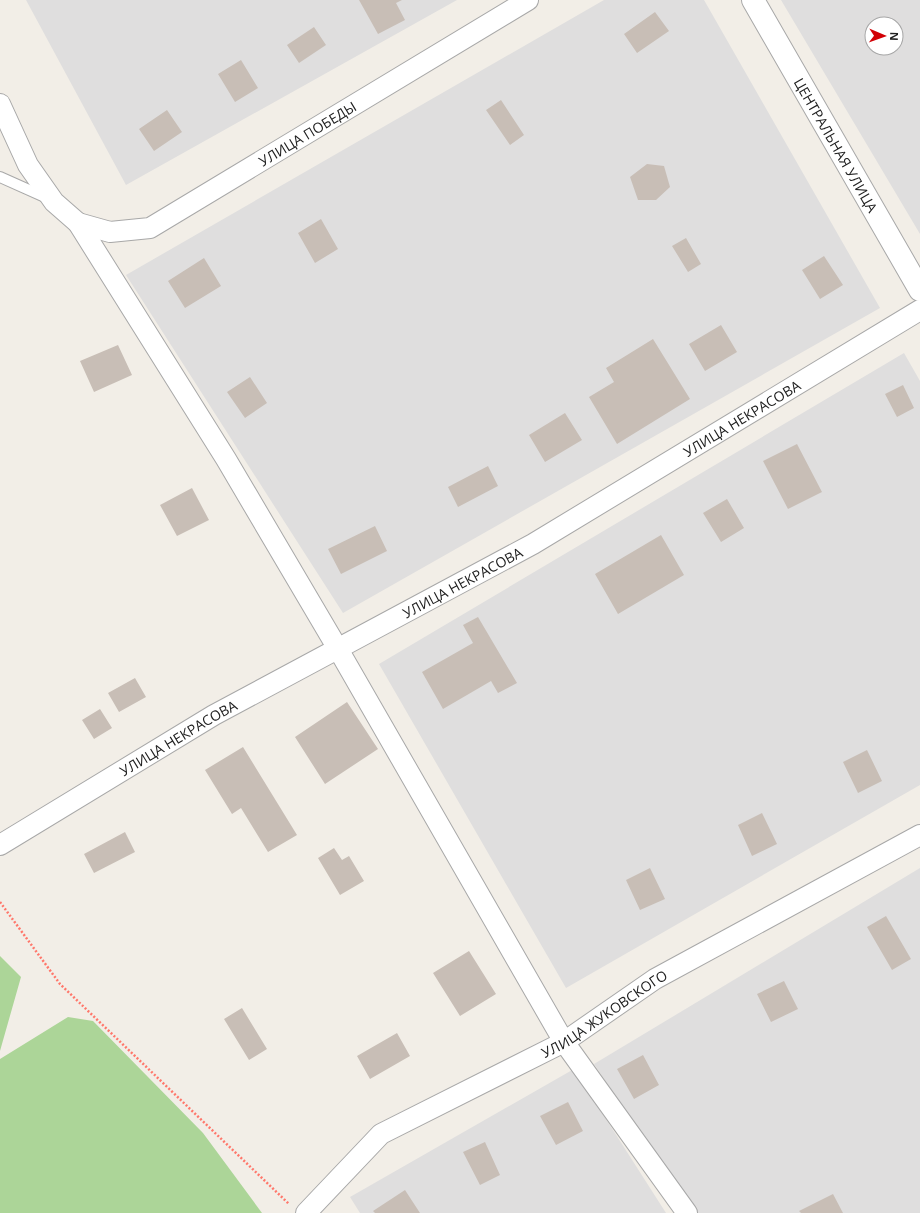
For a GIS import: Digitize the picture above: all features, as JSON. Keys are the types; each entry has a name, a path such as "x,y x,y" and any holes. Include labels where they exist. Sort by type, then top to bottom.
{"street":[{"name":"УЛИЦА ПОБЕДЫ","path":"78,223 110,232 150,228 528,0"},
{"name":"ЦЕНТРАЛЬНАЯ УЛИЦА","path":"753,0 920,290"},
{"path":"0,104 28,165 54,202 78,223 226,459 338,649 564,1042 687,1213"},
{"name":"УЛИЦА НЕКРАСОВА","path":"0,845 214,715 534,544 920,310"},
{"name":"УЛИЦА ЖУКОВСКОГО","path":"300,1210 381,1134 564,1042 655,979 920,835"}],"lane":[{"path":"0,177 54,202"}],"path":[{"path":"0,902 60,984 300,1210"}],"shaded area":[{"path":"26,0 457,0 126,185"},
{"path":"604,0 704,0 880,308 343,613 126,275"},
{"path":"781,0 920,0 920,234"},
{"path":"904,353 920,381 920,785 566,988 379,664"},
{"path":"920,868 920,1213 694,1213 594,1064"},
{"path":"574,1069 666,1213 360,1213 350,1197"}],"green space":[{"path":"0,956 21,977 0,1051"},
{"path":"68,1017 93,1021 203,1133 262,1213 0,1213 0,1059"}],"building":[{"path":"359,0 402,0 396,3 405,20 378,34"},
{"path":"655,12 669,31 637,53 624,34"},
{"path":"314,27 326,45 299,63 287,45"},
{"path":"241,60 258,88 235,102 218,74"},
{"path":"501,100 524,135 510,145 486,110"},
{"path":"167,110 182,132 154,151 139,129"},
{"path":"647,164 664,166 670,187 656,200 638,200 630,177"},
{"path":"321,219 338,249 315,263 298,233"},
{"path":"686,238 701,264 688,272 672,246"},
{"path":"824,256 843,285 820,299 802,270"},
{"path":"204,258 221,286 185,308 168,281"},
{"path":"721,325 737,352 705,371 689,344"},
{"path":"653,339 690,399 617,444 589,397 614,382 606,368"},
{"path":"118,345 132,375 94,392 80,361"},
{"path":"250,377 267,403 245,418 227,392"},
{"path":"903,385 914,408 897,417 885,394"},
{"path":"565,413 582,440 545,462 529,435"},
{"path":"797,444 822,492 788,509 763,461"},
{"path":"488,466 498,486 458,507 448,487"},
{"path":"192,488 209,520 177,536 160,505"},
{"path":"727,499 744,528 721,542 703,513"},
{"path":"375,526 387,551 341,574 328,549"},
{"path":"661,535 684,575 618,614 595,574"},
{"path":"478,617 517,683 498,693 491,681 443,709 422,672 473,643 463,625"},
{"path":"135,678 146,697 119,712 108,693"},
{"path":"347,702 378,749 325,784 295,737"},
{"path":"100,709 112,728 94,739 82,720"},
{"path":"243,747 297,835 268,852 241,808 232,814 205,770"},
{"path":"867,750 882,781 858,793 843,762"},
{"path":"762,813 777,844 752,856 738,825"},
{"path":"125,832 135,852 94,873 84,854"},
{"path":"334,848 342,860 349,856 364,881 340,895 318,858"},
{"path":"650,868 665,899 640,910 626,880"},
{"path":"886,916 911,959 892,970 867,927"},
{"path":"469,951 496,994 460,1016 433,973"},
{"path":"784,981 798,1009 771,1022 757,994"},
{"path":"242,1008 267,1049 249,1060 224,1019"},
{"path":"397,1033 410,1056 370,1079 357,1056"},
{"path":"643,1055 659,1085 634,1099 617,1069"},
{"path":"568,1102 583,1131 556,1145 540,1116"},
{"path":"485,1142 500,1175 480,1185 463,1152"},
{"path":"405,1190 420,1213 375,1213 373,1211"},
{"path":"833,1194 843,1213 801,1213 799,1211"}]}
